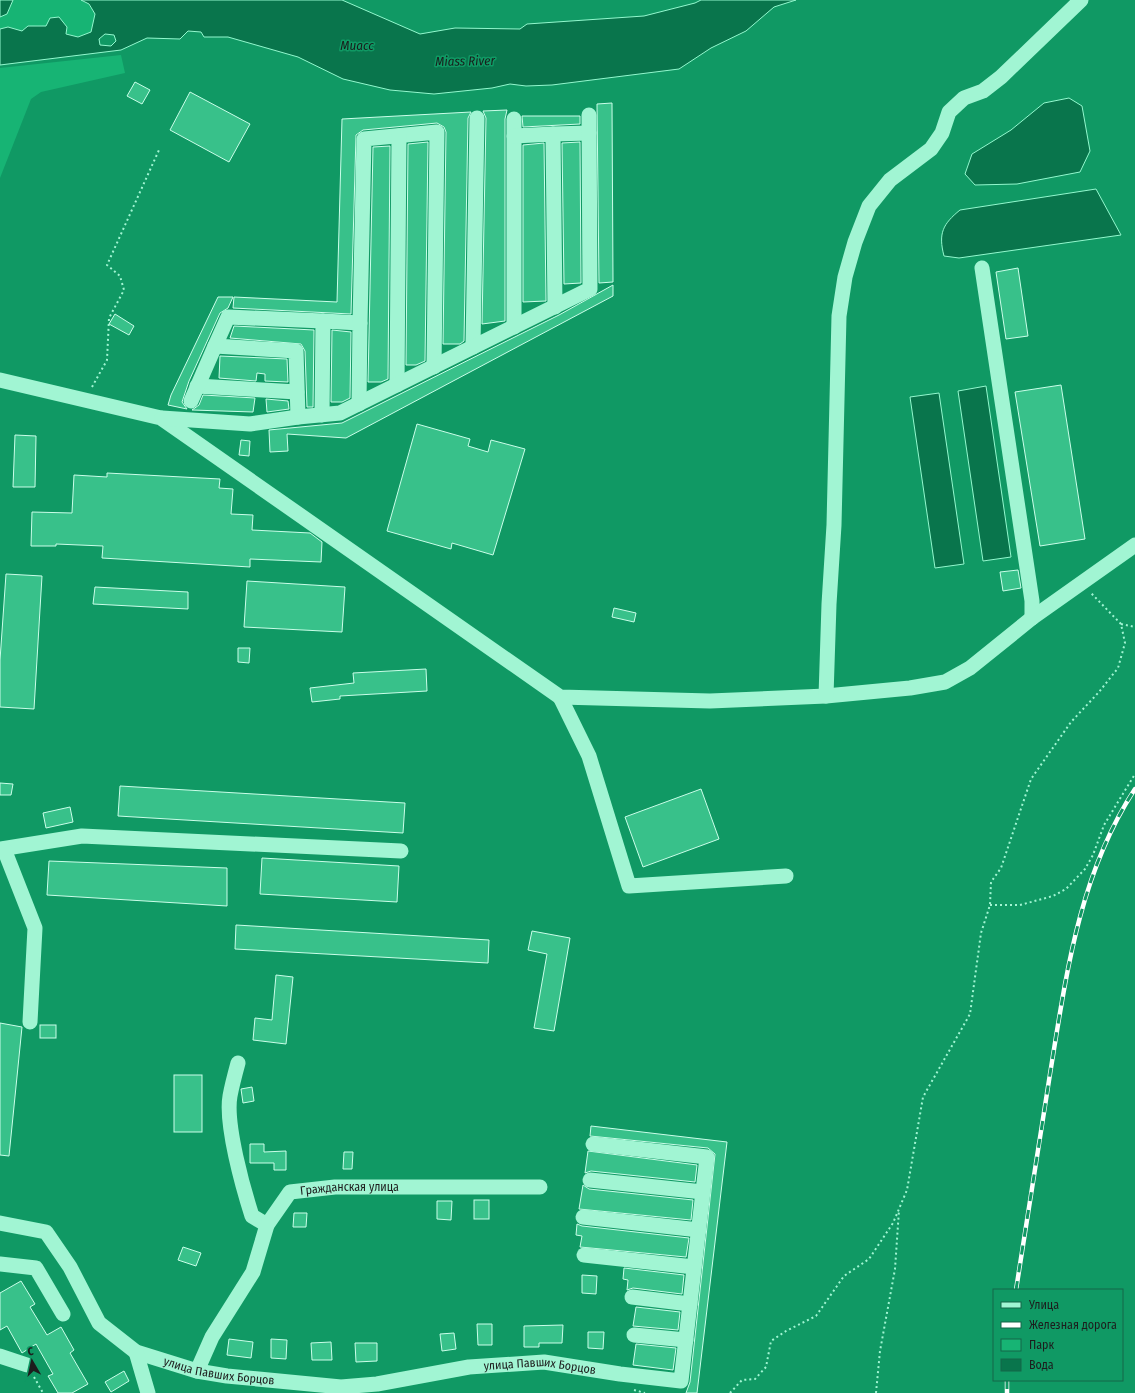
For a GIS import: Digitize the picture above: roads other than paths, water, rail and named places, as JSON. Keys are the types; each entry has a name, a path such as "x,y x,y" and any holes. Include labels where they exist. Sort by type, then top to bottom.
{"street":[{"path":"826,696 829,604 834,525 838,330 845,277 855,242 869,206 890,180 931,149 942,133 950,112 964,98 984,91 1001,77 1081,0"},
{"path":"0,380 161,418 250,424 340,413 590,289 589,115"},
{"path":"473,347 477,118"},
{"path":"514,119 514,327"},
{"path":"359,404 364,140 437,132 434,367"},
{"path":"514,136 589,132"},
{"path":"553,134 555,307"},
{"path":"397,385 400,136"},
{"path":"982,268 1032,601 1032,618"},
{"path":"191,402 228,317 360,324"},
{"path":"322,415 323,321"},
{"path":"215,346 296,351 298,417"},
{"path":"197,386 297,392"},
{"path":"161,418 560,697 589,756 629,886 786,876"},
{"path":"560,697 710,701 826,696 910,688 945,682 970,668 1032,618 1081,585 1135,544"},
{"path":"30,1022 35,928 2,849 82,836 402,851"},
{"path":"238,1063 230,1097 231,1125 242,1186 252,1216 267,1225"},
{"path":"593,1144 707,1157 686,1340 634,1335"},
{"path":"590,1180 703,1192"},
{"name":"Гражданская улица","path":"197,1371 212,1337 253,1272 267,1225 290,1192 335,1186 540,1187"},
{"path":"584,1217 699,1230"},
{"name":"улица Павших Борцов","path":"0,1222 46,1232 70,1267 100,1323 136,1352 197,1371 341,1390 379,1388 469,1367 544,1362 620,1374 681,1381 686,1340"},
{"path":"584,1255 694,1267"},
{"path":"0,1264 36,1268 63,1314"},
{"path":"632,1297 690,1304"},
{"path":"136,1352 148,1393"},
{"path":"0,1356 27,1365"}],"water":[{"path":"0,0 13,0 7,14 0,17"},
{"name":"Миасс","path":"81,0 342,0 420,34 455,28 520,29 527,24 644,16 695,3 701,0 796,0 774,7 746,31 711,48 679,69 552,85 526,86 510,84 492,88 434,94 390,90 343,79 298,57 228,37 204,37 201,32 188,31 180,39 147,38 121,50 0,65 0,29 8,27 22,31 28,26 46,26 50,18 59,17 67,27 66,34 78,37 91,32 95,14 89,4","holes":["105,34 114,35 116,41 111,46 100,45 99,39"]},
{"path":"1069,98 1082,106 1090,151 1080,172 1017,184 975,185 965,174 972,154 1011,130 1044,103"},
{"path":"1096,189 1121,235 959,258 944,256 942,248 943,230 949,220 960,210"},
{"path":"986,386 1011,557 983,561 958,391"},
{"path":"939,393 964,564 935,568 910,397"}],"railway":[{"path":"1016,1289 1069,963 1088,891 1100,856 1116,822 1135,789"},
{"path":"1007,1381 1007,1393"}],"water label":[{"name":"Miass River","path":"465,61"}]}
